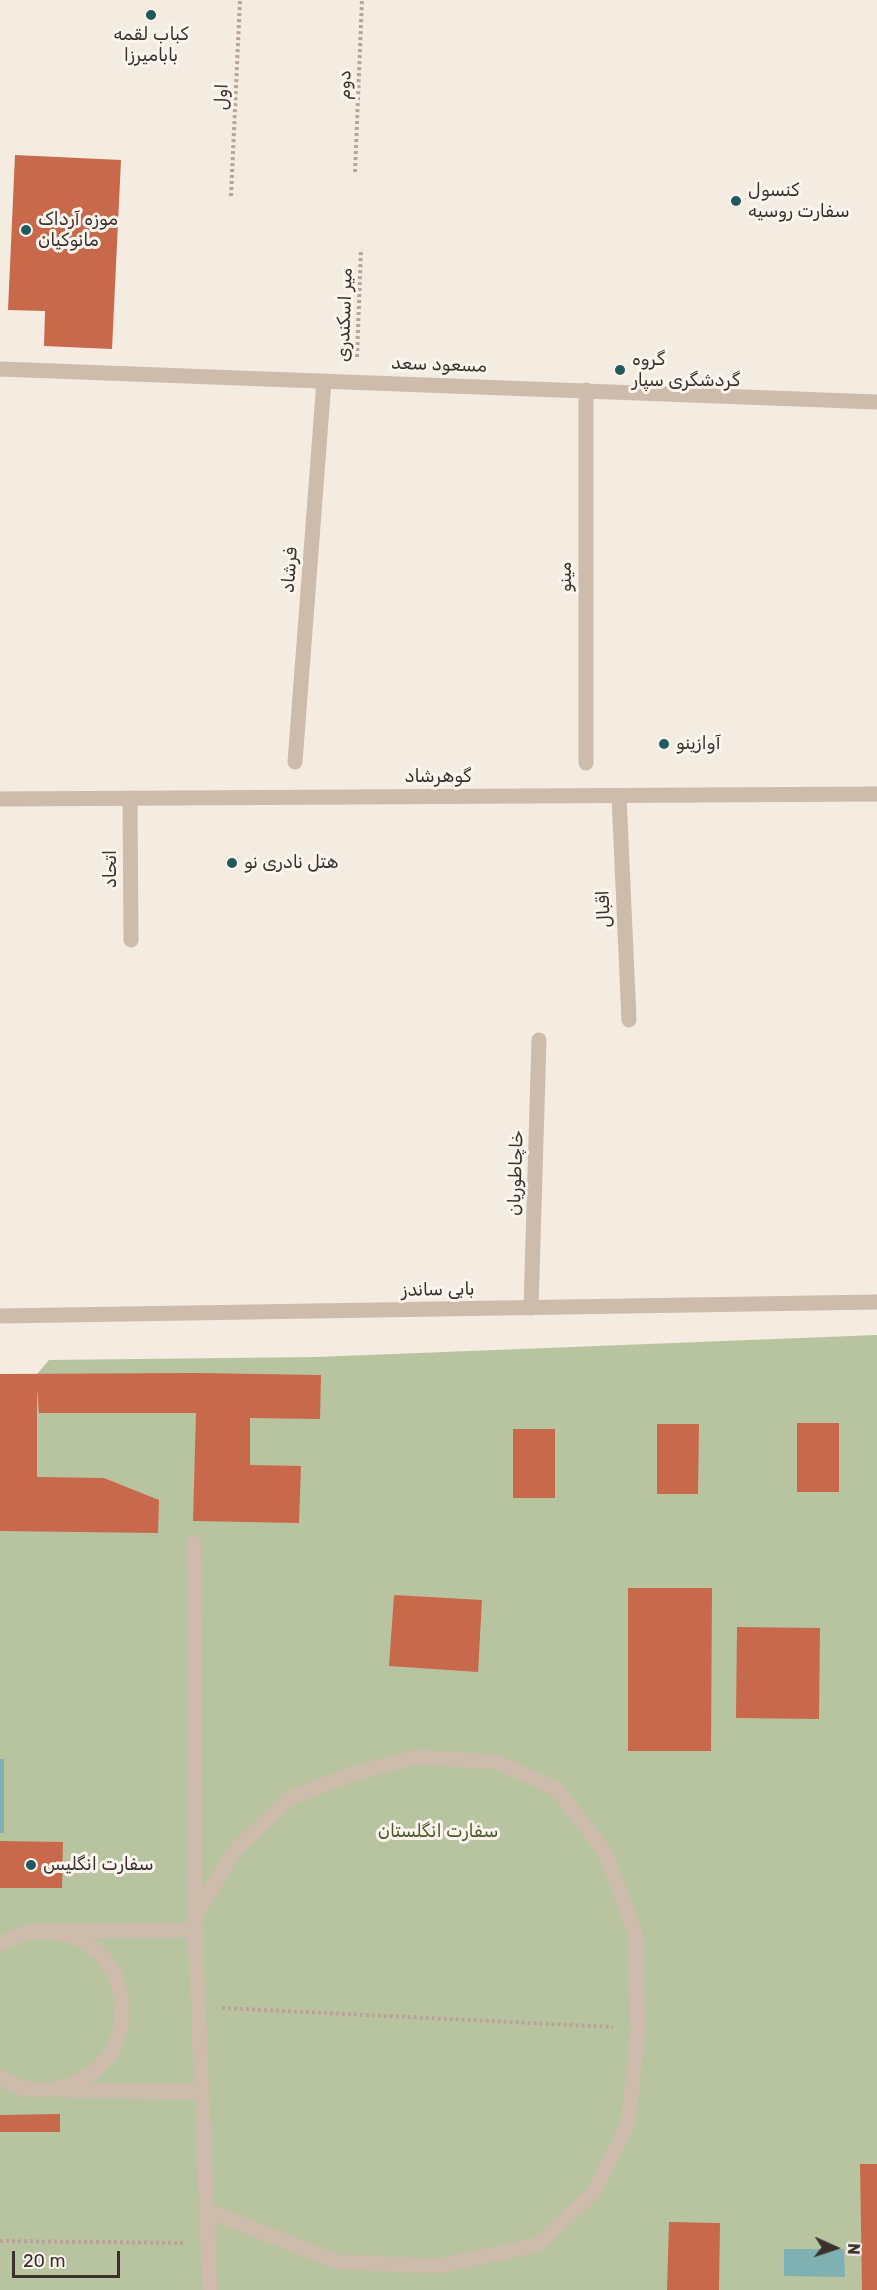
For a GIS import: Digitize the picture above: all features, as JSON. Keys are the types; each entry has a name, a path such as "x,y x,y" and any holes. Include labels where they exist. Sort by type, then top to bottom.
{"street":[{"name":"مسعود سعد","path":"0,369 877,402"},
{"name":"فرشاد","path":"295,762 324,381"},
{"name":"مینو","path":"586,390 586,763"},
{"name":"گوهرشاد","path":"0,799 877,794"},
{"name":"اقبال","path":"619,796 629,1020"},
{"name":"اتحاد","path":"130,798 131,940"},
{"name":"خاچاطوریان","path":"531,1308 539,1040"},
{"name":"بابی ساندز","path":"0,1316 877,1302"},
{"path":"194,1543 195,1922 210,2290"},
{"path":"195,1922 236,1849 290,1798 349,1776 416,1756 497,1762 557,1789 606,1854 635,1933 638,2028 628,2124 593,2193 537,2245 438,2266 337,2262 208,2211"},
{"path":"0,1944 26,1932 195,1922"},
{"path":"47,2090 72,2085 95,2071 112,2052 122,2027 122,2001 115,1975 100,1953 78,1938 53,1931"},
{"path":"0,2077 21,2088 47,2090 202,2092"}],"path":[{"name":"اول","path":"231,196 240,0"},
{"name":"دوم","path":"355,172 362,0"},
{"name":"میر اسکندری","path":"356,382 361,249"},
{"path":"199,2007 638,2028"},
{"path":"0,2241 208,2243"}],"green space":[{"name":"سفارت انگلستان","path":"877,1335 877,2290 0,2290 0,1374 37,1374 49,1360 317,1357"}],"water":[{"path":"0,1759 4,1759 4,1833 0,1833"},
{"path":"784,2249 844,2249 845,2277 784,2276"}],"building":[{"path":"15,155 121,160 112,349 44,346 45,311 8,310"},
{"path":"0,1374 321,1375 320,1419 250,1418 250,1465 301,1466 299,1523 193,1521 196,1413 39,1413 37,1388 37,1477 104,1478 159,1500 158,1533 0,1531"},
{"path":"797,1423 839,1423 839,1492 797,1492"},
{"path":"657,1424 699,1424 698,1494 657,1494"},
{"path":"513,1429 555,1429 555,1498 513,1498"},
{"path":"628,1588 712,1588 711,1751 628,1751"},
{"path":"394,1595 482,1600 478,1672 389,1666"},
{"path":"737,1627 820,1628 819,1719 736,1718"},
{"name":"سفارت انگلیس","path":"0,1841 63,1842 62,1888 0,1888"},
{"path":"60,2114 60,2132 0,2132 0,2115"},
{"path":"860,2164 877,2164 877,2290 862,2290"},
{"path":"669,2222 720,2223 719,2290 667,2290"}],"place":[{"name":"کباب لقمه بابامیرزا","path":"151,15"},
{"name":"کنسول سفارت روسیه","path":"736,201"},
{"name":"موزه آرداک مانوکیان","path":"26,230"},
{"name":"گروه گردشگری سپار","path":"620,370"},
{"name":"آوازینو","path":"664,744"},
{"name":"هتل نادری نو","path":"232,863"},
{"name":"سفارت انگلیس","path":"31,1865"}]}
